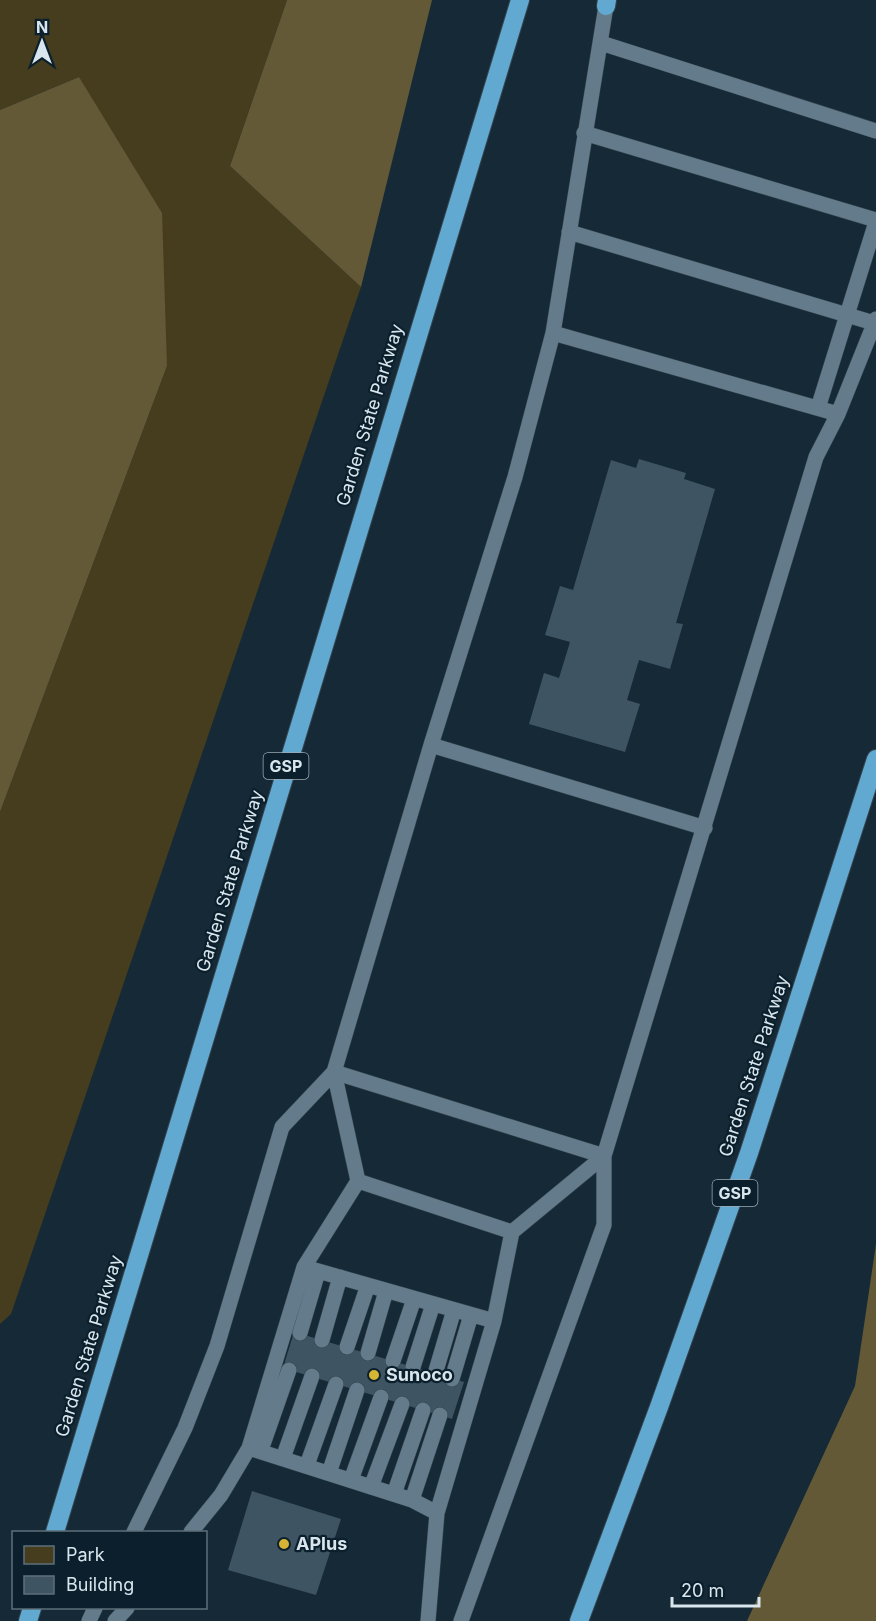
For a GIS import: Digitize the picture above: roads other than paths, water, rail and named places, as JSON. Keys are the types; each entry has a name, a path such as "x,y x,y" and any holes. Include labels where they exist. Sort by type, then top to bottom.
{"highway":[{"name":"Garden State Parkway","path":"56,1531 520,0"},
{"name":"Garden State Parkway","path":"579,1621 659,1407 749,1153 876,759"}],"lane":[{"path":"135,1531 185,1428 217,1346 282,1126 334,1072 430,745 515,477 553,333 607,3"},
{"path":"601,43 876,131"},
{"path":"584,133 876,221 818,408"},
{"path":"461,1621 604,1225 604,1156 816,457 838,414 875,321 847,316 569,232"},
{"path":"553,333 838,414"},
{"path":"430,745 705,828"},
{"path":"334,1072 604,1156"},
{"path":"255,1449 311,1269 358,1181 334,1072"},
{"path":"428,1621 437,1513 494,1321 512,1232 604,1156"},
{"path":"358,1181 512,1232"},
{"path":"311,1269 494,1321"},
{"path":"300,1333 311,1269"},
{"path":"322,1340 340,1278"},
{"path":"347,1347 368,1285"},
{"path":"368,1353 386,1291"},
{"path":"393,1361 414,1299"},
{"path":"412,1367 433,1304"},
{"path":"435,1374 454,1310"},
{"path":"452,1379 471,1315"},
{"path":"192,1531 255,1449 289,1370"},
{"path":"283,1458 312,1376"},
{"path":"307,1466 336,1384"},
{"path":"329,1473 357,1390"},
{"path":"351,1480 381,1397"},
{"path":"371,1487 402,1404"},
{"path":"394,1494 423,1410"},
{"path":"412,1500 440,1415"},
{"path":"255,1449 412,1500 437,1513"},
{"path":"115,1621 126,1609"}],"place":[{"name":"Sunoco","path":"374,1375"},
{"name":"APlus","path":"284,1544"}]}
